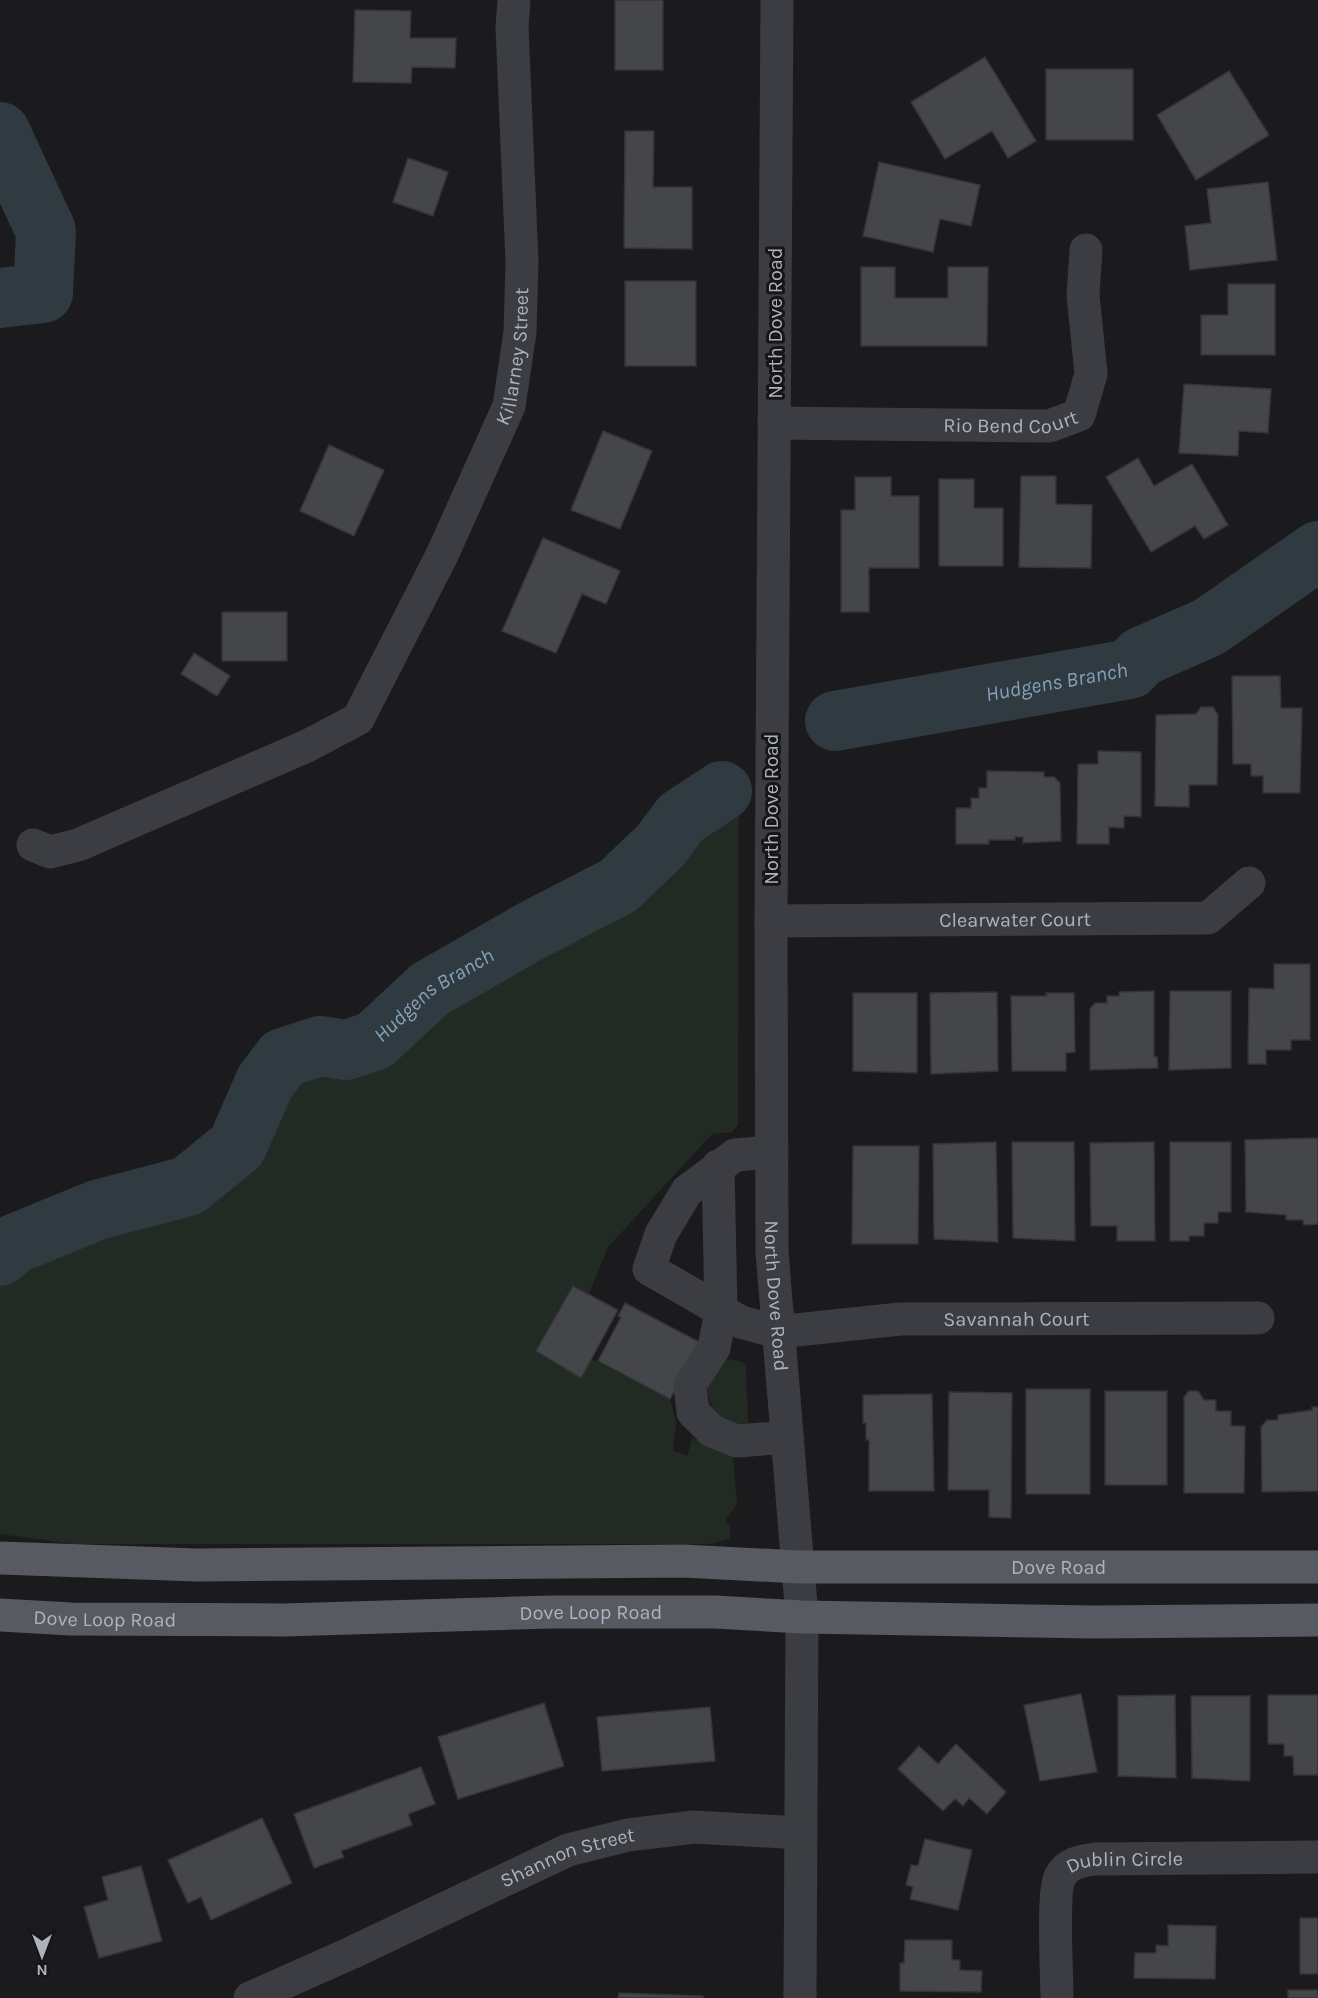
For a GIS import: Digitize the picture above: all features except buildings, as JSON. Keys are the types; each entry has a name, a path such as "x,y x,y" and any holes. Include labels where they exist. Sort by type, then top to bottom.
{"main road":[{"path":"0,1558 168,1565 683,1561 799,1567"},
{"name":"Dove Road","path":"799,1567 1318,1567"},
{"name":"Dove Loop Road","path":"0,1615 71,1619 284,1620 552,1612 715,1612 802,1617"},
{"path":"802,1617 1095,1622 1318,1620"}],"street":[{"name":"Killarney Street","path":"33,845 50,852 78,845 307,746 358,719 442,555 509,406 520,332 522,262 512,27 514,0"},
{"name":"North Dove Road","path":"777,0 771,921 772,1252 802,1617"},
{"name":"Rio Bend Court","path":"774,423 1049,426 1079,416 1090,374 1083,296 1086,250"},
{"name":"Clearwater Court","path":"771,921 1208,918 1249,883"},
{"path":"772,1152 735,1155 687,1191 661,1234 649,1269 741,1322 777,1332"},
{"path":"718,1166 721,1311 714,1348 690,1385 693,1412 712,1431 737,1441 787,1437"},
{"name":"Savannah Court","path":"777,1332 900,1319 1258,1318"},
{"path":"800,1998 802,1617"},
{"name":"Shannon Street","path":"250,1998 351,1953 568,1850 628,1835 694,1827 801,1833"},
{"name":"Dublin Circle","path":"1057,1998 1056,1896 1060,1877 1071,1863 1095,1858 1318,1857"}],"shaded area":[{"path":"739,780 738,1125 732,1132 712,1134 608,1247 589,1294 573,1286 536,1351 591,1359 670,1399 676,1422 673,1451 687,1456 692,1439 732,1446 737,1505 725,1520 730,1527 730,1539 709,1544 74,1544 0,1534 0,1256 14,1244 97,1210 188,1186 237,1146 265,1082 283,1058 320,1046 346,1050 374,1041 430,989 531,931 618,886 660,846 681,818"},
{"path":"726,1359 743,1362 746,1366 748,1422 746,1428 736,1433 718,1414 708,1395 709,1377"}],"waterway":[{"path":"0,132 46,231 43,293 0,298"},
{"name":"Hudgens Branch","path":"835,721 1130,669 1141,657 1209,627 1318,551"},
{"name":"Hudgens Branch","path":"0,1256 14,1244 97,1210 188,1186 237,1146 265,1082 283,1058 320,1046 346,1050 374,1041 430,989 531,931 618,886 660,846 681,818 722,791"}]}
